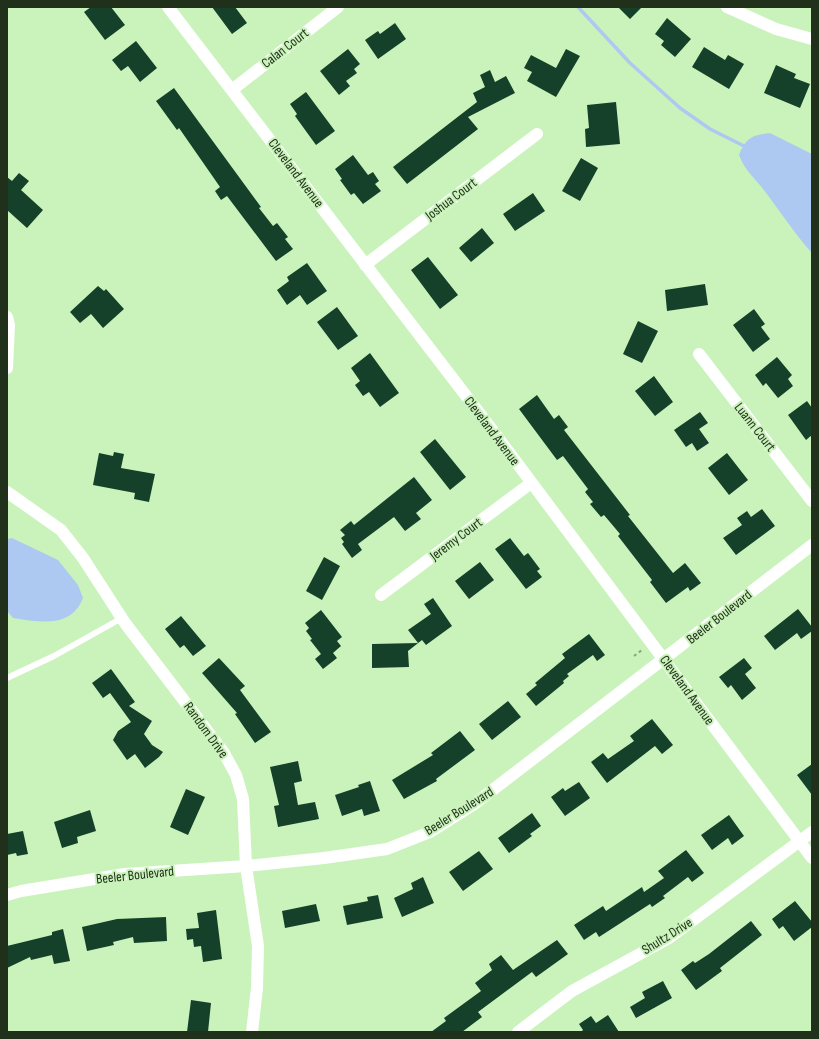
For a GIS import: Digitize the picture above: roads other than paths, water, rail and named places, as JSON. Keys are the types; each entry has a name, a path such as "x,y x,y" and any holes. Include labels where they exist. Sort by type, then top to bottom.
{"street":[{"name":"Cleveland Avenue","path":"168,7 531,483 812,858"},
{"name":"Calan Court","path":"232,90 338,7"},
{"path":"727,7 776,29 812,39"},
{"name":"Joshua Court","path":"365,265 537,134"},
{"path":"7,317 9,325 7,368"},
{"name":"Luann Court","path":"699,354 812,501"},
{"name":"Jeremy Court","path":"381,595 531,483"},
{"name":"Random Drive","path":"7,492 61,530 83,558 122,618 224,753 236,775 243,799 246,866 258,946 257,988 252,1032"},
{"name":"Beeler Boulevard","path":"7,895 21,890 125,874 246,866 324,858 387,849 430,832 473,805 812,546"},
{"name":"Shultz Drive","path":"523,1031 572,991 669,938 812,832"}],"lane":[{"path":"7,678 54,656 122,618"}],"water":[{"path":"770,133 812,154 812,253 741,161 739,155 744,145 750,138"},
{"path":"12,538 58,560 78,585 83,598 78,608 71,615 62,619 43,622 13,618 7,611 7,539"}],"waterway":[{"path":"578,7 630,63 680,108 710,129 746,147"}]}
